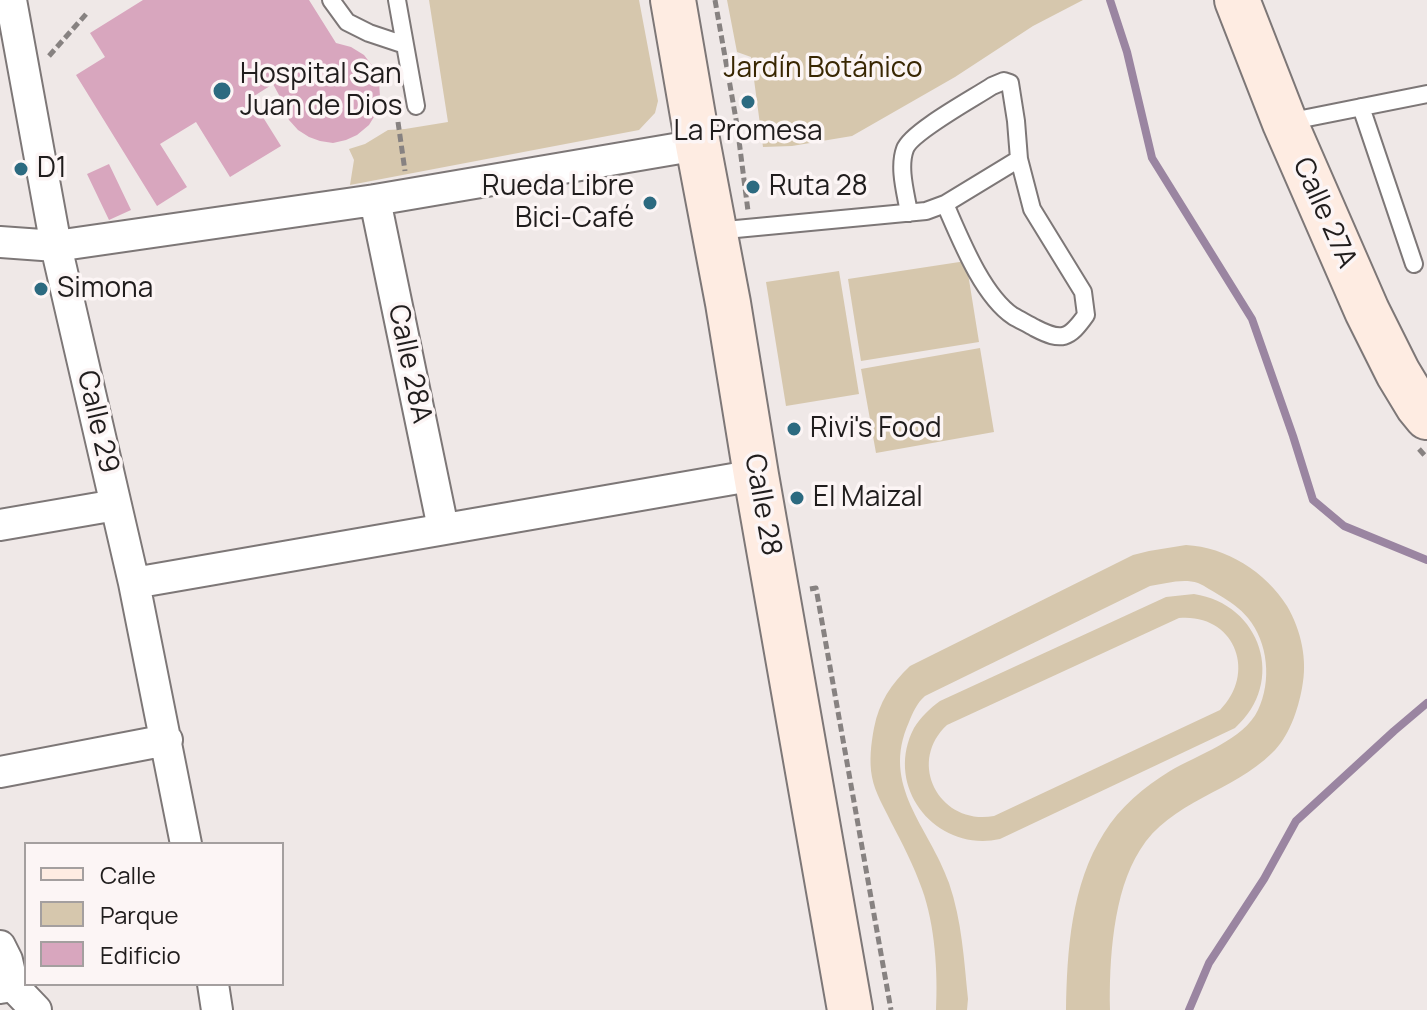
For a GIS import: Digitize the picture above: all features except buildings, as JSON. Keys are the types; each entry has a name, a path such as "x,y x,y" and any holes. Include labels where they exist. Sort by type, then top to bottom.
{"main road":[{"name":"Calle 28","path":"673,0 850,1010"},
{"name":"Calle 27A","path":"1237,0 1285,123 1367,311 1398,373 1427,417"}],"street":[{"name":"Calle 29","path":"11,0 56,246 134,583 186,842"},
{"path":"0,242 56,246 375,200 698,145"},
{"name":"Calle 28A","path":"375,200 443,528"},
{"path":"134,583 756,475"},
{"path":"0,525 116,505"},
{"path":"0,772 167,740"},
{"path":"0,946 7,960 6,987 36,1010"},
{"path":"213,986 217,1010"}],"lane":[{"path":"331,0 347,22 405,45"},
{"path":"397,0 416,106"},
{"path":"909,213 902,160 905,146 917,134 1004,81 1010,83 1019,159 1032,209 1083,292 1086,315 1073,333 1058,337 1011,315 973,266 945,204"},
{"path":"1285,123 1427,94"},
{"path":"1361,107 1414,264"},
{"path":"715,231 926,211 945,204 1019,159"}],"path":[{"path":"43,63 87,13"},
{"path":"398,122 406,180"},
{"path":"778,594 816,588 891,1010"}],"green space":[{"path":"429,0 639,0 658,101 655,113 639,130 350,185 354,160 349,149 365,144 388,130 448,122"},
{"name":"Jardín Botánico","path":"727,0 1083,0 1033,26 955,77 852,136 792,146 763,147 751,57 737,52"},
{"path":"966,261 979,342 861,361 848,279"},
{"path":"839,271 859,394 786,406 766,282"},
{"path":"980,348 994,432 876,453 861,369"},
{"path":"1186,545 1216,551 1244,564 1268,582 1287,606 1296,625 1304,656 1300,696 1288,731 1278,747 1256,766 1185,808 1153,833 1131,867 1118,906 1110,970 1110,1010 1066,1010 1073,919 1084,874 1093,853 1110,824 1142,791 1170,771 1219,746 1251,721 1265,687 1266,662 1260,638 1242,611 1198,583 1180,581 1150,586 925,696 909,722 900,766 911,805 949,883 962,941 968,999 967,1010 936,1010 935,949 926,903 872,777 872,740 883,702 910,666 1133,555"},
{"path":"1194,594 1217,601 1236,613 1250,629 1259,648 1263,668 1260,689 1251,709 1235,728 1000,839 977,841 955,836 936,826 921,811 911,793 905,772 906,750 914,728 932,707 1166,597","holes":["1179,618 1198,619 1214,625 1226,635 1238,663 1237,679 1231,695 1220,710 994,816 975,817 958,811 945,802 935,788 929,757 935,740 947,725"]}],"waterway":[{"path":"1110,0 1127,52 1152,158 1252,319 1313,500 1344,526 1427,560"},
{"path":"1189,1010 1209,963 1264,879 1296,821 1427,703"}],"place":[{"name":"Hospital San Juan de Dios","path":"222,91"},
{"name":"La Promesa","path":"748,102"},
{"name":"D1","path":"21,169"},
{"name":"Ruta 28","path":"753,187"},
{"name":"Rueda Libre Bici-Café","path":"650,203"},
{"name":"Simona","path":"41,289"},
{"name":"Rivi's Food","path":"794,429"},
{"name":"El Maizal","path":"797,498"}]}
